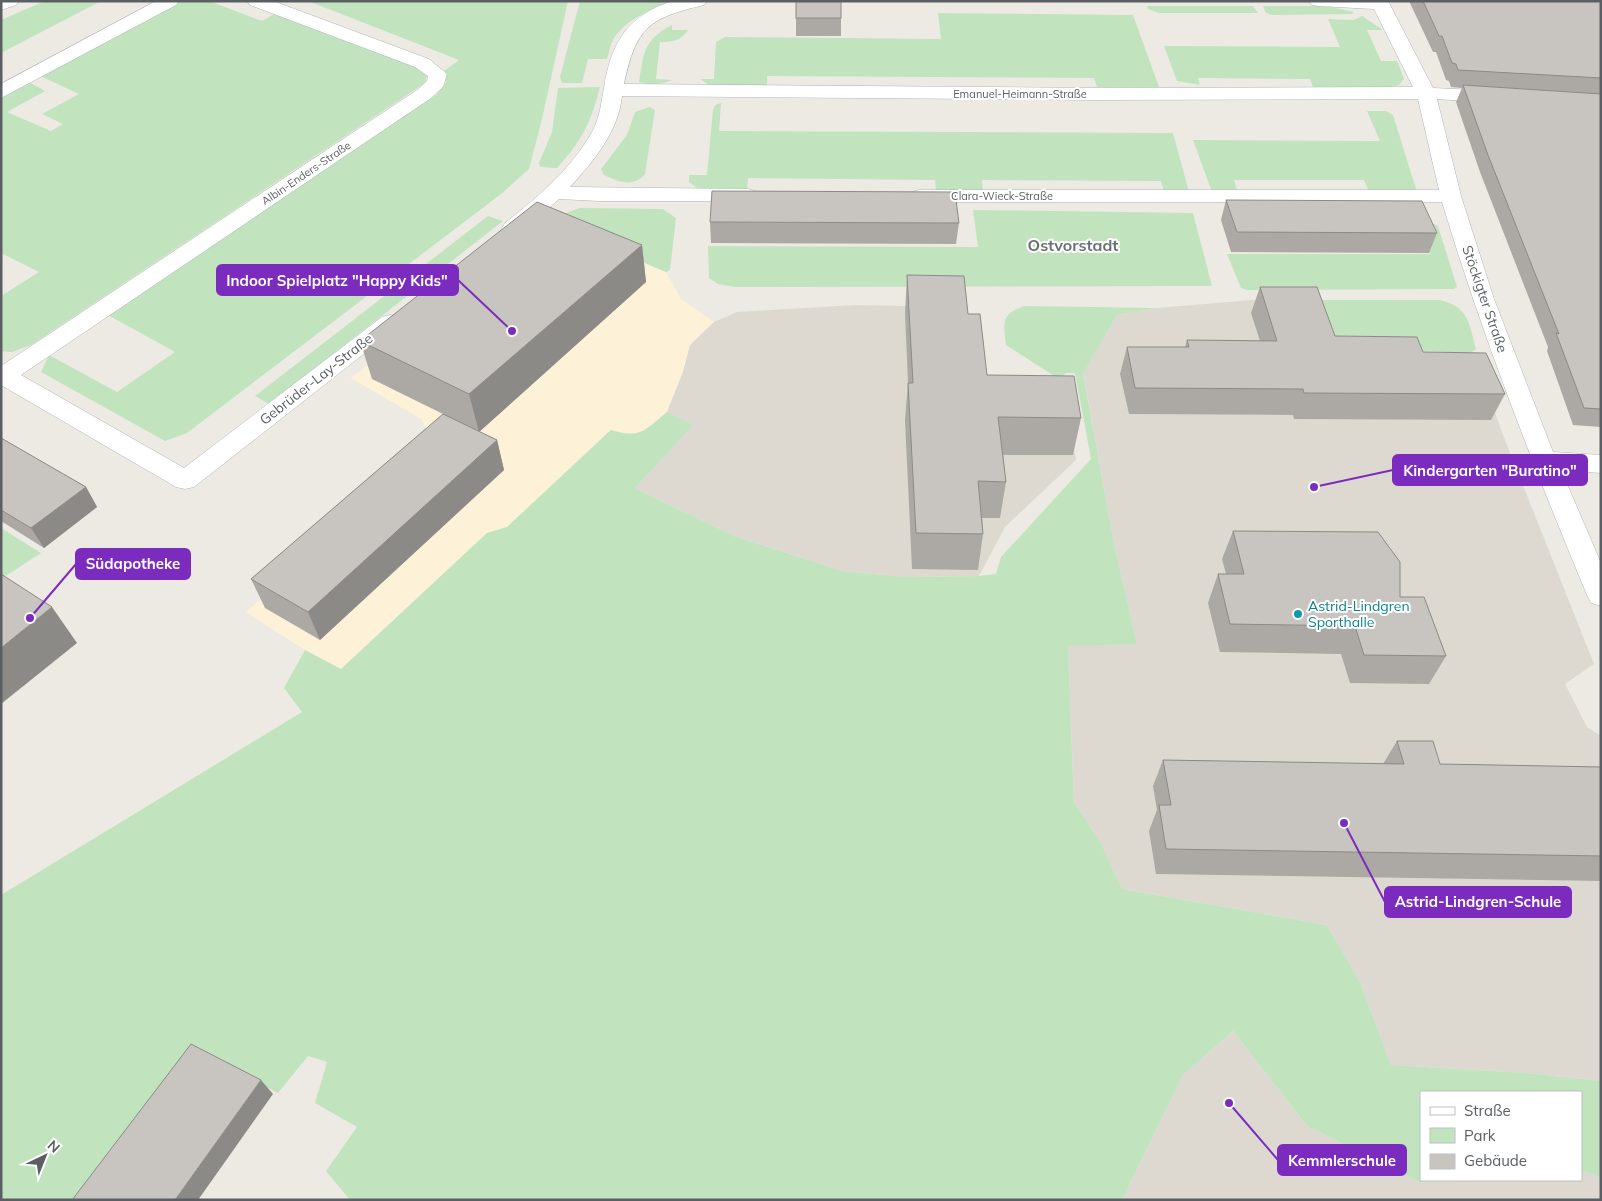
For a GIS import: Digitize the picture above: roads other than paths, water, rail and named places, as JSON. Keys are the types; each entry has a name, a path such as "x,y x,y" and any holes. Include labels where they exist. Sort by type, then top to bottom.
{"street":[{"path":"1,5 10,1"},
{"path":"1,92 170,1"},
{"name":"Albin-Enders-Straße","path":"3,374 416,99 436,83 438,74 422,63 256,1"},
{"path":"498,240 521,223 552,192 593,144 608,119 620,59 633,30 646,20 664,11 698,1"},
{"path":"1318,1 1380,3"},
{"name":"Stöckigter Straße","path":"1380,3 1426,93 1452,196 1484,299 1544,460 1601,595"},
{"name":"Emanuel-Heimann-Straße","path":"613,90 1089,94 1426,93 1514,98"},
{"path":"552,192 598,196 765,195"},
{"name":"Clara-Wieck-Straße","path":"898,196 1452,196"},
{"name":"Gebrüder-Lay-Straße","path":"3,374 185,480 406,310"},
{"path":"1544,460 1601,464"}],"place":[{"name":"Indoor Spielplatz \"Happy Kids\"","path":"512,331"},
{"name":"Kindergarten \"Buratino\"","path":"1314,487"},
{"name":"Astrid-Lindgren Sporthalle","path":"1298,614"},
{"name":"Südapotheke","path":"30,618"},
{"name":"Astrid-Lindgren-Schule","path":"1344,823"},
{"name":"Kemmlerschule","path":"1229,1103"}],"district":[{"name":"Ostvorstadt","path":"1073,245"}]}
